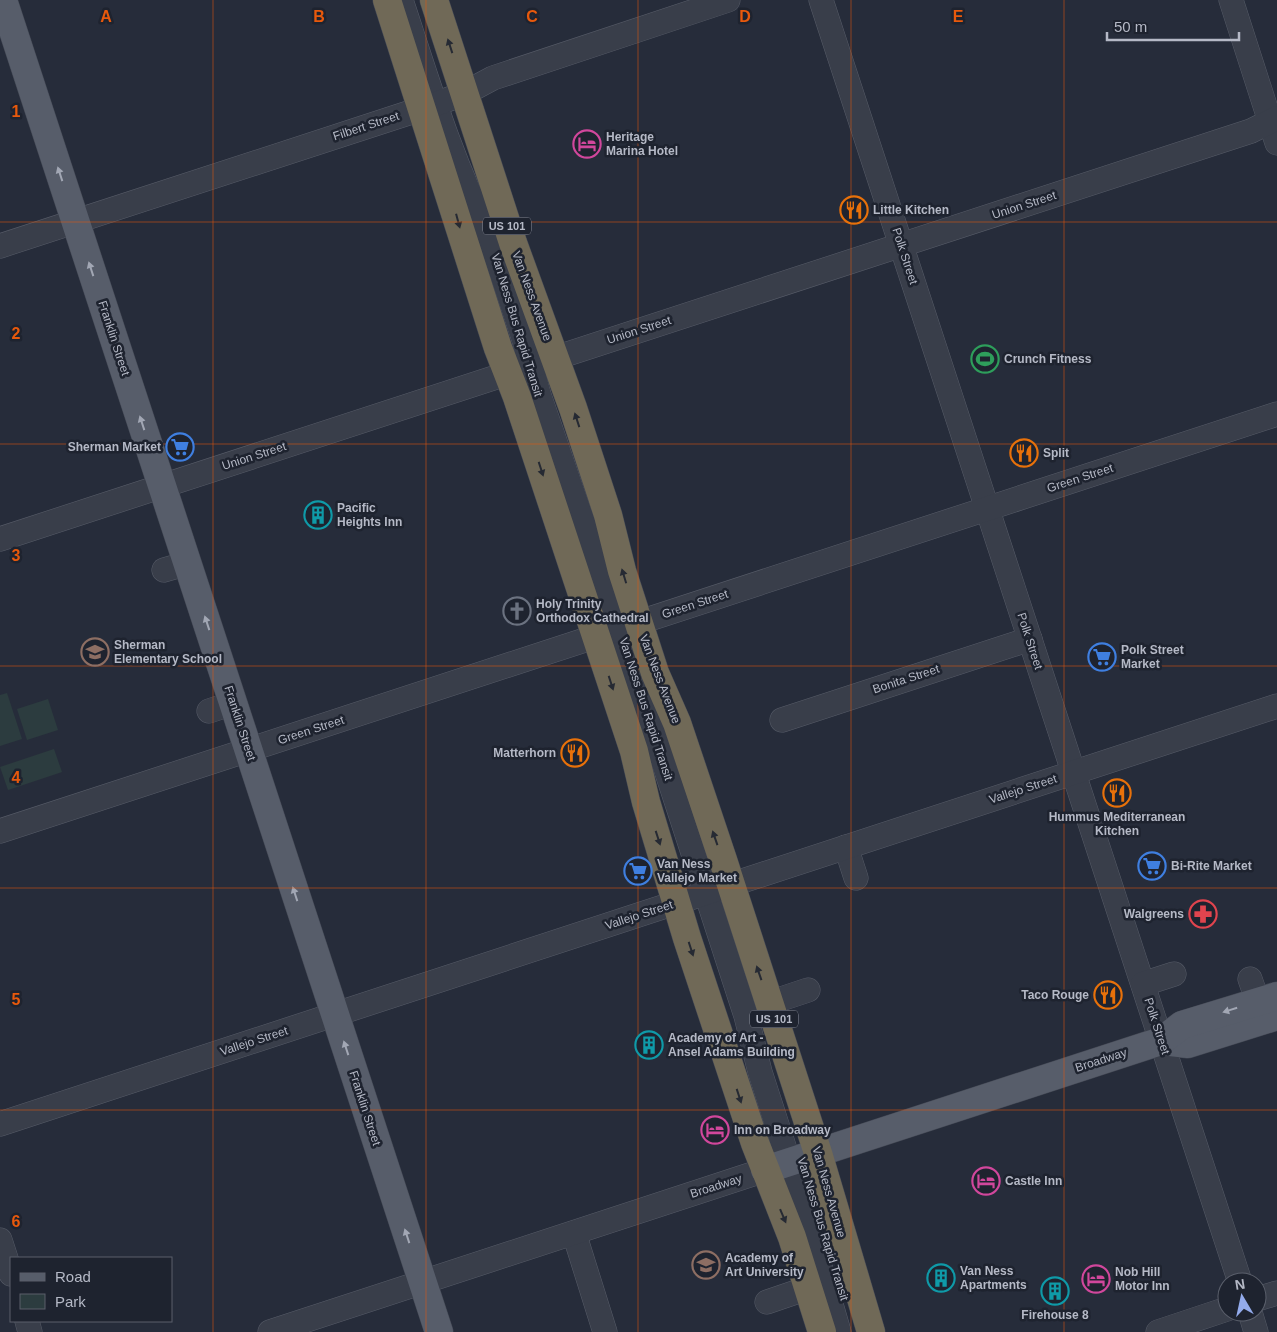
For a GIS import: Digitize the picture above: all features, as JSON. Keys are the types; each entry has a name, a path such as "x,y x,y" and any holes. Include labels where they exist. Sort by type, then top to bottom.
{"highway":[{"name":"Van Ness Avenue","path":"387,0 429,106 464,242 608,515 622,572 618,629 655,673 677,724 718,889 758,1009 793,1161 792,1237 822,1332"},
{"name":"Van Ness Avenue","path":"434,0 513,244 531,366 618,629 634,751 646,802 678,902 871,1332"}],"main road":[{"name":"Franklin Street","path":"3,0 162,486 176,566 221,707 249,750 439,1332"},
{"name":"Broadway","path":"793,1161 1162,1041 1188,1044 1265,998"}],"street":[{"name":"Van Ness Bus Rapid Transit","path":"402,0 429,106 488,232 531,366"},
{"name":"Filbert Street","path":"0,246 429,106 465,93 493,78 728,0"},
{"name":"Polk Street","path":"821,0 1237,1272"},
{"path":"1231,0 1275,127"},
{"name":"Van Ness Bus Rapid Transit","path":"465,93 461,120 482,193 488,232"},
{"name":"Union Street","path":"0,539 1250,131 1275,127"},
{"name":"Green Street","path":"0,831 1277,414"},
{"name":"Bonita Street","path":"782,720 1030,639"},
{"name":"Vallejo Street","path":"0,1124 1277,706"},
{"path":"846,847 856,878"},
{"path":"1143,984 1174,974"},
{"path":"758,1009 808,990"},
{"name":"Van Ness Bus Rapid Transit","path":"793,1161 839,1332"},
{"name":"Van Ness Bus Rapid Transit","path":"793,1161 855,1332"},
{"name":"Broadway","path":"270,1332 793,1161"},
{"path":"574,1233 605,1332"},
{"path":"0,1240 10,1271"},
{"path":"767,1302 808,1288"},
{"path":"1158,1332 1217,1313"}],"green space":[{"path":"7,693 22,739 0,746 0,695"},
{"path":"48,699 58,730 27,740 17,709"},
{"path":"54,749 62,772 8,790 0,767"}],"place":[{"name":"Heritage Marina Hotel","path":"587,144"},
{"name":"Little Kitchen","path":"854,210"},
{"name":"Crunch Fitness","path":"985,359"},
{"name":"Sherman Market","path":"180,447"},
{"name":"Split","path":"1024,453"},
{"name":"Pacific Heights Inn","path":"318,515"},
{"name":"Holy Trinity Orthodox Cathedral","path":"517,611"},
{"name":"Sherman Elementary School","path":"95,652"},
{"name":"Polk Street Market","path":"1102,657"},
{"name":"Matterhorn","path":"575,753"},
{"name":"Hummus Mediterranean Kitchen","path":"1117,793"},
{"name":"Bi-Rite Market","path":"1152,866"},
{"name":"Van Ness Vallejo Market","path":"638,871"},
{"name":"Walgreens","path":"1203,914"},
{"name":"Taco Rouge","path":"1108,995"},
{"name":"Academy of Art - Ansel Adams Building","path":"649,1045"},
{"name":"Inn on Broadway","path":"715,1130"},
{"name":"Castle Inn","path":"986,1181"},
{"name":"Academy of Art University","path":"706,1265"},
{"name":"Van Ness Apartments","path":"941,1278"},
{"name":"Nob Hill Motor Inn","path":"1096,1279"},
{"name":"Firehouse 8","path":"1055,1291"}]}
